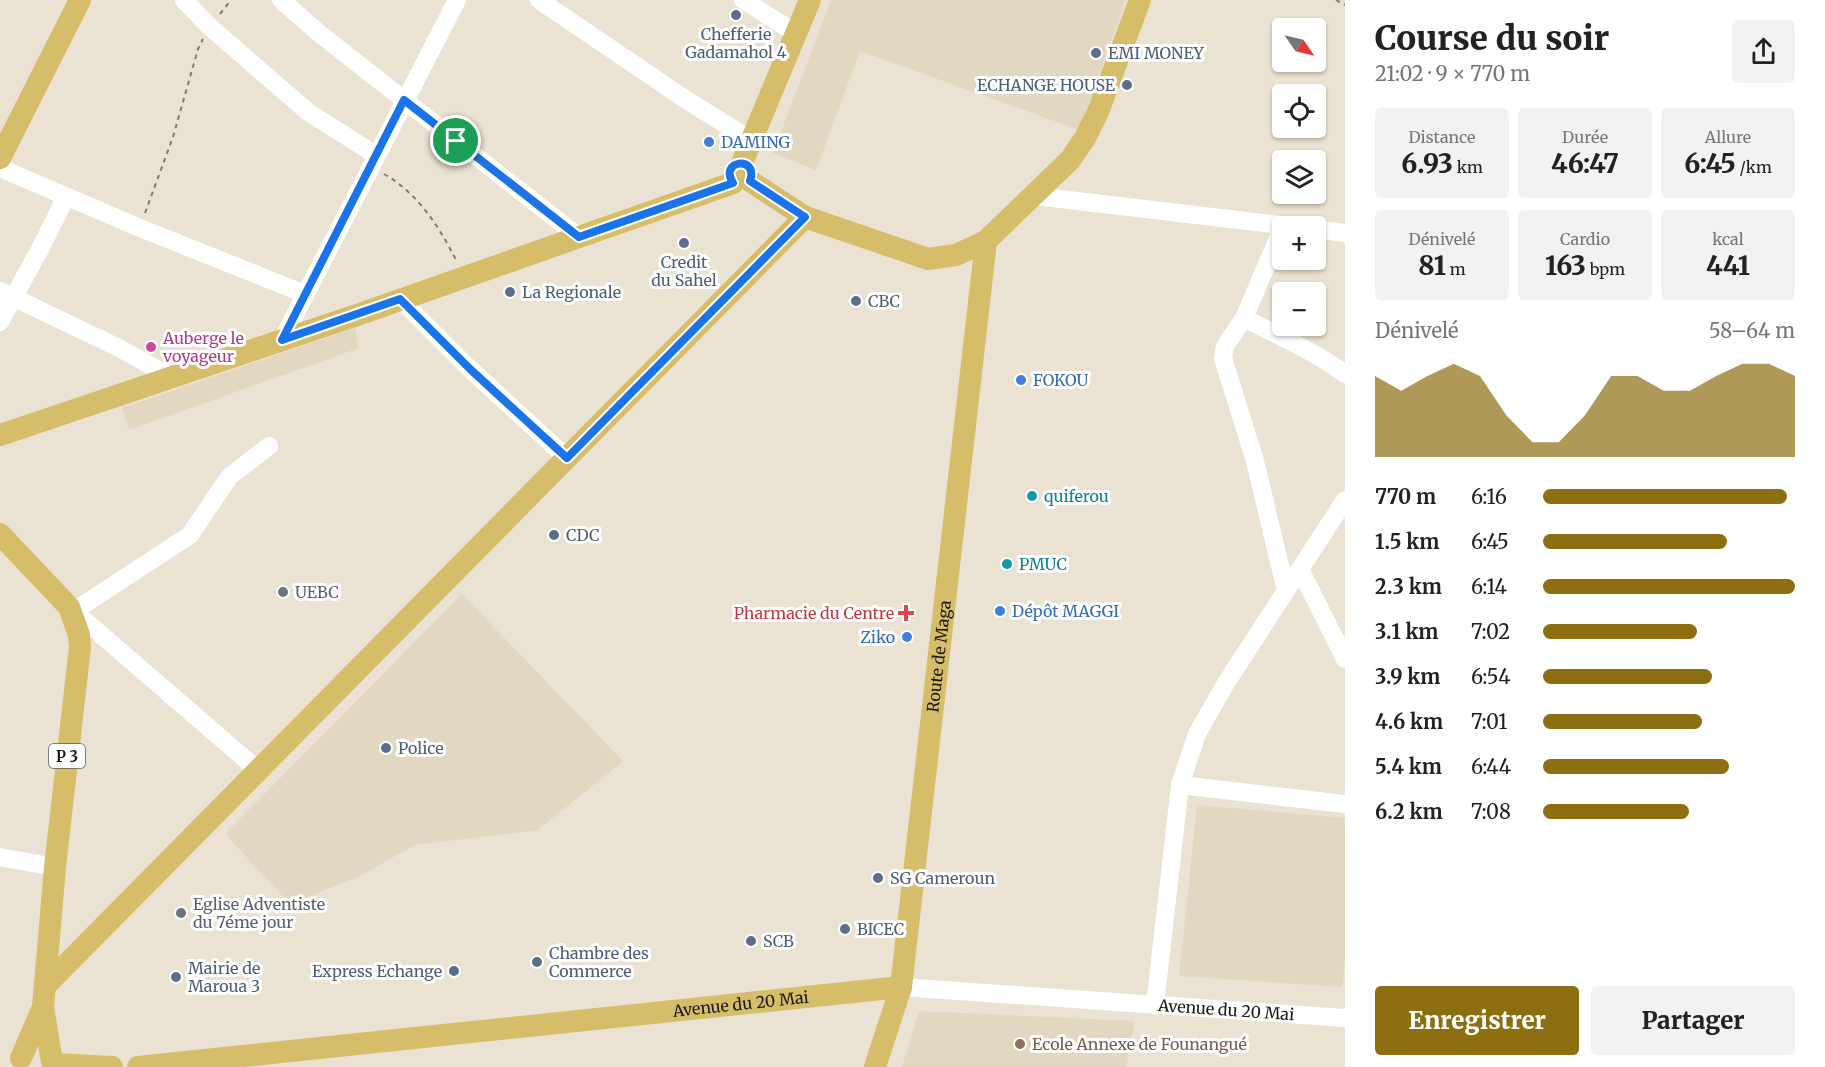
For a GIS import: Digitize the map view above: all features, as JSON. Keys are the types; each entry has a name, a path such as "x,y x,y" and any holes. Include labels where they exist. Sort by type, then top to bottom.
{"main road":[{"path":"0,158 80,0"},
{"path":"742,176 751,140 810,0"},
{"path":"742,176 805,217 928,259 956,255 986,241 1070,160 1085,138 1098,112 1140,0"},
{"path":"0,435 173,378 579,237 742,176"},
{"path":"44,996 259,771 805,217"},
{"name":"Route de Maga","path":"875,1067 901,987 986,241"},
{"name":"P 3","path":"0,534 72,609 80,647 55,867 44,996 54,1064"},
{"name":"Avenue du 20 Mai","path":"138,1067 901,987"},
{"name":"P 3","path":"16,1062 44,996"},
{"path":"16,1062 31,1054 41,1055 54,1064 112,1067"}],"street":[{"path":"184,0 210,27 308,112 374,161"},
{"path":"281,0 320,34 579,237"},
{"path":"282,340 457,0"},
{"path":"539,0 688,101 751,140"},
{"path":"744,0 797,34"},
{"path":"0,168 140,228 305,294"},
{"path":"1035,196 1272,226"},
{"path":"0,322 7,294 66,197"},
{"path":"1326,231 1345,233"},
{"path":"1272,253 1244,318 1225,346 1223,358 1255,461 1286,591"},
{"path":"7,294 119,348 173,378"},
{"path":"400,299 470,369 567,458"},
{"path":"1244,318 1333,365 1345,374"},
{"path":"259,771 72,609 190,535 230,477 269,446"},
{"path":"1155,1005 1180,784 1197,734 1226,683 1345,500"},
{"path":"1300,570 1345,659"},
{"path":"1180,784 1345,804"},
{"path":"0,857 55,867"},
{"name":"Avenue du 20 Mai","path":"901,987 1345,1018"}],"path":[{"path":"140,228 173,137 198,49 210,27 231,0"},
{"path":"1336,0 1345,5"},
{"path":"374,161 404,187 427,212 445,237 464,277"}],"shaded area":[{"path":"831,0 1126,0 1079,130 860,51 816,170 773,153"},
{"path":"355,328 359,348 129,430 122,408"},
{"path":"462,594 623,761 538,830 415,845 358,877 290,904 225,834"},
{"path":"1197,805 1345,818 1345,964 1342,987 1179,976"},
{"name":"Ecole Annexe de Founangué","path":"919,1011 1135,1021 1126,1067 902,1067"}],"place":[{"name":"Chefferie Gadamahol 4","path":"736,15"},
{"name":"EMI MONEY","path":"1096,53"},
{"name":"ECHANGE HOUSE","path":"1127,85"},
{"name":"DAMING","path":"709,142"},
{"name":"Credit du Sahel","path":"684,243"},
{"name":"La Regionale","path":"510,292"},
{"name":"CBC","path":"856,301"},
{"name":"Auberge le voyageur","path":"151,347"},
{"name":"FOKOU","path":"1021,380"},
{"name":"quiferou","path":"1032,496"},
{"name":"CDC","path":"554,535"},
{"name":"PMUC","path":"1007,564"},
{"name":"UEBC","path":"283,592"},
{"name":"Dépôt MAGGI","path":"1000,611"},
{"name":"Pharmacie du Centre","path":"906,613"},
{"name":"Ziko","path":"907,637"},
{"name":"Police","path":"386,748"},
{"name":"SG Cameroun","path":"878,878"},
{"name":"Eglise Adventiste du 7éme jour","path":"181,913"},
{"name":"BICEC","path":"845,929"},
{"name":"SCB","path":"751,941"},
{"name":"Chambre des Commerce","path":"537,962"},
{"name":"Express Echange","path":"454,971"},
{"name":"Mairie de Maroua 3","path":"176,977"},
{"name":"Ecole Annexe de Founangué","path":"1020,1044"}],"route":[{"path":"404,100 456,141 579,237 733,183 729,175 730,171 739,163 750,168 752,174 750,181 805,217 567,458 470,369 400,299 282,340 404,100"}]}
